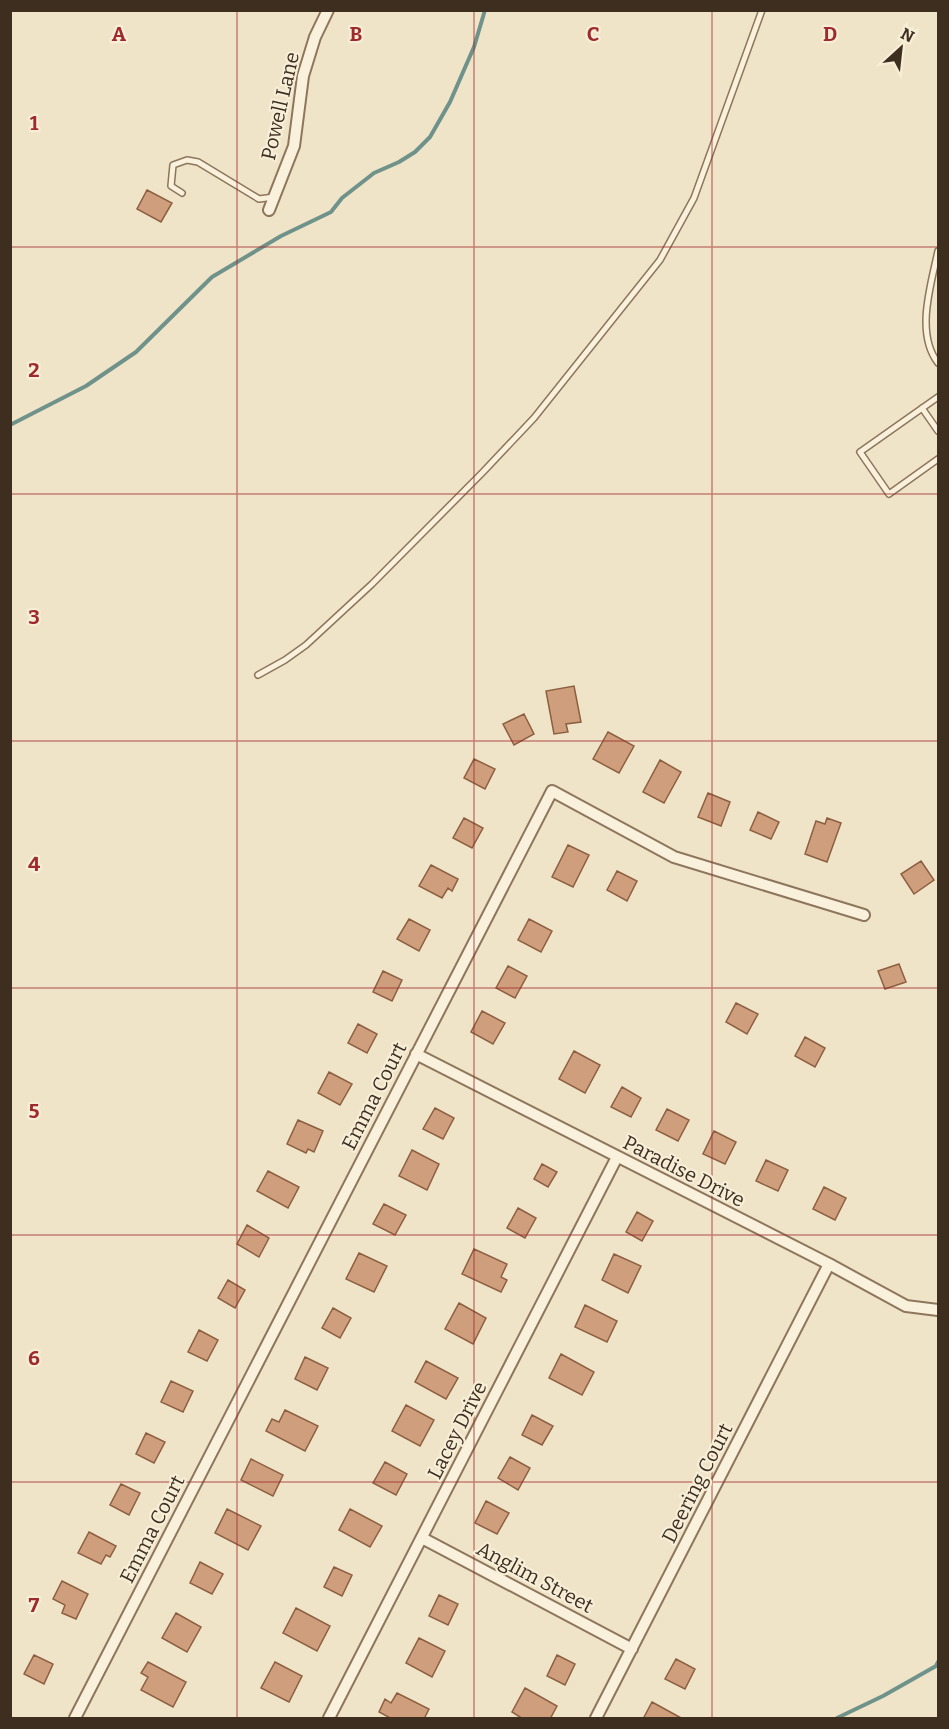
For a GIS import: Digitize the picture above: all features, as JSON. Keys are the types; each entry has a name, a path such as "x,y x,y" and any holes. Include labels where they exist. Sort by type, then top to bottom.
{"street":[{"name":"Powell Lane","path":"269,210 294,146 303,76 315,37 328,10"},
{"name":"Emma Court","path":"75,1719 552,791 674,857 864,915"},
{"name":"Paradise Drive","path":"416,1054 829,1263 906,1306 939,1311"},
{"name":"Lacey Drive","path":"329,1719 617,1157"},
{"name":"Deering Court","path":"596,1719 829,1263"},
{"name":"Anglim Street","path":"422,1538 632,1649"}],"lane":[{"path":"258,675 306,645 372,584 483,472 534,418 660,260 694,198 762,10"},
{"path":"182,193 171,186 170,179 173,165 187,160 198,162 259,199 274,197"},
{"path":"939,251 930,292 926,332 933,356 939,363"},
{"path":"939,397 860,452 889,494 939,459"},
{"path":"922,408 939,431"}],"building":[{"path":"147,190 172,203 161,222 137,209"},
{"path":"574,686 581,722 566,724 568,732 554,734 546,691"},
{"path":"524,714 534,734 514,745 503,724"},
{"path":"608,732 634,746 619,773 593,759"},
{"path":"474,759 495,769 485,789 464,778"},
{"path":"660,760 681,772 664,803 643,792"},
{"path":"708,793 730,802 721,826 698,817"},
{"path":"758,812 779,822 771,839 750,830"},
{"path":"464,818 483,828 472,848 453,838"},
{"path":"827,818 841,823 827,862 805,854 816,821 825,824"},
{"path":"568,845 589,855 573,887 552,877"},
{"path":"921,861 934,880 914,894 901,874"},
{"path":"431,865 458,879 452,891 448,888 442,898 419,886"},
{"path":"617,871 637,881 627,901 607,890"},
{"path":"409,919 430,930 419,951 397,939"},
{"path":"529,919 552,931 541,952 518,940"},
{"path":"899,964 906,982 885,989 878,971"},
{"path":"508,966 527,976 515,998 496,988"},
{"path":"383,971 402,980 392,1001 373,992"},
{"path":"736,1003 758,1014 747,1034 726,1022"},
{"path":"482,1011 505,1023 493,1044 471,1032"},
{"path":"358,1024 377,1034 367,1053 348,1043"},
{"path":"805,1037 825,1048 815,1067 795,1056"},
{"path":"574,1051 600,1065 585,1093 559,1079"},
{"path":"329,1072 352,1084 340,1105 318,1093"},
{"path":"622,1087 641,1098 631,1117 611,1107"},
{"path":"435,1108 454,1118 443,1139 423,1129"},
{"path":"667,1109 689,1120 678,1141 656,1130"},
{"path":"298,1120 323,1131 314,1152 308,1149 306,1153 287,1144"},
{"path":"714,1131 736,1142 725,1164 703,1154"},
{"path":"412,1150 439,1164 427,1190 399,1176"},
{"path":"766,1160 788,1170 778,1191 756,1181"},
{"path":"542,1164 557,1172 548,1187 534,1179"},
{"path":"268,1171 299,1187 288,1208 257,1191"},
{"path":"824,1187 846,1198 835,1220 813,1209"},
{"path":"384,1204 406,1215 395,1235 373,1224"},
{"path":"518,1208 536,1218 525,1238 507,1228"},
{"path":"637,1212 653,1221 642,1241 626,1232"},
{"path":"247,1225 269,1238 259,1257 237,1244"},
{"path":"474,1249 507,1264 501,1277 507,1280 501,1292 462,1274"},
{"path":"359,1253 387,1266 374,1292 346,1279"},
{"path":"614,1254 641,1266 628,1293 602,1280"},
{"path":"228,1280 245,1290 235,1308 218,1298"},
{"path":"459,1303 486,1318 473,1344 445,1329"},
{"path":"585,1305 617,1321 607,1342 575,1327"},
{"path":"333,1308 351,1318 340,1338 322,1328"},
{"path":"199,1330 218,1340 207,1361 188,1352"},
{"path":"561,1354 594,1372 582,1395 549,1378"},
{"path":"305,1357 328,1368 317,1390 295,1379"},
{"path":"426,1361 458,1378 446,1399 415,1382"},
{"path":"171,1381 193,1391 183,1412 161,1402"},
{"path":"406,1405 434,1420 420,1446 392,1431"},
{"path":"285,1410 318,1426 305,1451 266,1431 272,1419 279,1422"},
{"path":"532,1415 553,1426 542,1445 522,1435"},
{"path":"146,1433 165,1442 154,1463 136,1454"},
{"path":"510,1457 530,1468 518,1490 498,1478"},
{"path":"251,1459 283,1475 273,1496 241,1480"},
{"path":"385,1462 407,1474 396,1495 373,1483"},
{"path":"121,1484 140,1493 129,1515 110,1505"},
{"path":"486,1501 509,1513 497,1534 475,1523"},
{"path":"227,1509 261,1526 248,1550 215,1533"},
{"path":"350,1509 382,1526 370,1547 339,1530"},
{"path":"89,1532 116,1546 110,1557 106,1555 101,1564 78,1553"},
{"path":"200,1562 223,1574 212,1594 190,1583"},
{"path":"334,1567 352,1575 342,1596 324,1587"},
{"path":"62,1581 88,1594 76,1619 62,1613 65,1605 53,1599"},
{"path":"439,1595 458,1604 448,1625 429,1616"},
{"path":"296,1608 330,1626 317,1651 283,1633"},
{"path":"176,1613 201,1627 187,1652 162,1638"},
{"path":"419,1638 445,1651 432,1677 406,1663"},
{"path":"34,1655 53,1664 44,1684 24,1674"},
{"path":"557,1655 575,1664 565,1685 547,1676"},
{"path":"676,1659 695,1669 685,1689 665,1679"},
{"path":"148,1662 186,1682 173,1707 141,1690 148,1677 141,1673"},
{"path":"275,1662 302,1676 289,1702 261,1688"},
{"path":"525,1688 557,1706 550,1719 523,1719 512,1712"},
{"path":"397,1693 429,1709 424,1719 392,1719 379,1712 385,1699 391,1703"},
{"path":"652,1702 683,1719 643,1719"}],"waterway":[{"path":"10,425 86,386 136,352 212,277 281,236 331,212 342,198 374,173 415,152 430,137 450,102 474,47 485,10"},
{"path":"837,1718 883,1696 936,1666 938,1662"}]}
